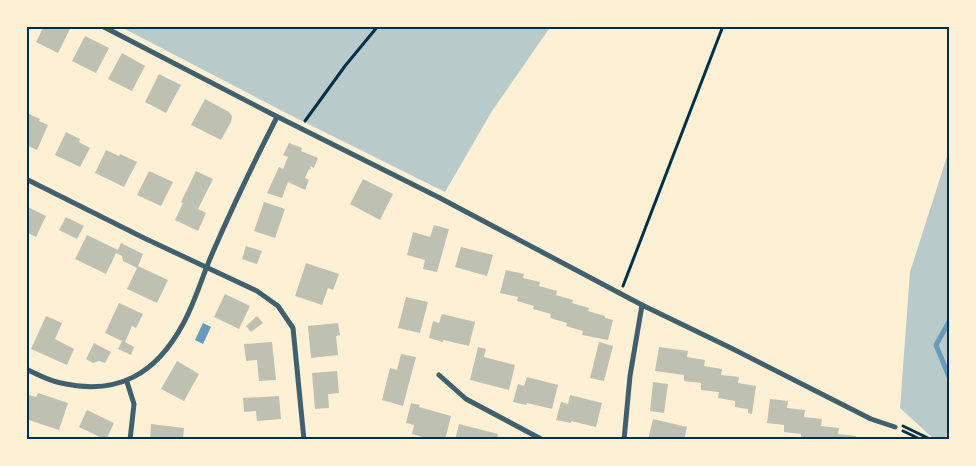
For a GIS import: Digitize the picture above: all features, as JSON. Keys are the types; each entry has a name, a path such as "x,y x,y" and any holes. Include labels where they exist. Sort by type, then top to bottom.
{"street":[{"path":"102,26 276,117 440,198 642,305 871,419 896,427"},
{"path":"26,369 60,383 92,388 127,382 147,370 168,349 183,324 237,198 276,117"},
{"path":"26,179 144,238 257,291 278,306 293,328 304,440"},
{"path":"624,440 630,376 642,305"},
{"path":"438,375 466,399 543,440"},
{"path":"127,382 134,404 130,440"}],"path":[{"path":"300,128 345,66 378,26"},
{"path":"621,293 723,26"},
{"path":"896,427 905,425 932,440"},
{"path":"896,427 922,440"}],"shaded area":[{"path":"119,26 551,26 492,111 445,192 286,113"},
{"path":"950,147 950,440 935,440 900,408 910,272"}],"water":[{"path":"203,323 211,327 203,344 195,340"}],"building":[{"path":"44,26 65,26 70,29 58,53 36,42"},
{"path":"85,36 109,48 96,73 72,61"},
{"path":"122,53 145,66 132,91 108,79"},
{"path":"159,74 181,85 166,113 145,102"},
{"path":"205,99 229,112 232,116 231,122 221,140 191,125"},
{"path":"27,113 48,125 37,150 26,145"},
{"path":"66,132 80,139 79,142 90,148 80,167 55,155"},
{"path":"289,143 302,148 301,151 318,158 314,168 310,166 311,170 309,169 305,178 309,180 305,190 288,182 282,198 267,193 279,167 283,169 288,157 283,155"},
{"path":"106,150 137,162 124,187 95,173"},
{"path":"149,171 173,182 161,206 137,195"},
{"path":"196,171 213,179 198,209 206,213 198,231 175,220 183,203 181,202"},
{"path":"363,179 393,194 380,220 350,204"},
{"path":"264,202 285,209 275,238 254,231"},
{"path":"26,206 46,216 36,237 26,232"},
{"path":"66,217 84,226 77,239 59,230"},
{"path":"434,225 449,229 437,272 423,269 425,260 407,255 413,232 430,237"},
{"path":"87,235 118,250 121,243 143,254 138,266 168,280 157,303 127,289 137,268 123,261 122,256 116,253 106,274 75,259"},
{"path":"246,246 262,251 257,264 242,259"},
{"path":"461,247 493,255 487,276 455,267"},
{"path":"306,263 339,274 333,290 328,288 322,305 295,296"},
{"path":"506,270 524,274 523,278 540,282 539,286 557,291 556,295 573,300 572,303 589,308 588,311 613,320 608,340 582,335 583,331 566,326 567,323 550,318 551,314 533,309 534,306 517,301 518,297 500,293"},
{"path":"225,294 250,306 239,329 214,317"},
{"path":"406,297 428,302 420,333 398,328"},
{"path":"119,303 143,314 136,328 132,326 125,342 134,347 131,355 118,349 122,341 105,333"},
{"path":"442,314 475,322 469,346 429,338 433,321 439,323"},
{"path":"46,316 62,323 55,339 74,349 67,365 31,349"},
{"path":"257,316 263,323 251,332 246,326"},
{"path":"338,323 340,335 336,336 338,355 311,358 308,326"},
{"path":"272,342 276,380 259,381 257,360 246,361 244,344"},
{"path":"599,342 613,346 604,381 590,378"},
{"path":"94,343 111,352 105,363 99,361 93,363 86,359"},
{"path":"478,347 486,349 484,357 515,365 509,390 470,380"},
{"path":"659,347 688,351 687,357 705,360 704,366 722,369 721,375 739,377 738,383 756,386 752,414 748,413 748,409 735,407 735,401 718,398 719,392 701,390 701,383 684,381 684,375 655,371"},
{"path":"401,354 416,357 403,406 382,400 390,368 397,370"},
{"path":"177,361 199,374 184,401 161,389"},
{"path":"337,371 339,393 328,394 329,408 315,409 312,373"},
{"path":"527,377 558,385 552,409 513,402 518,384 524,386"},
{"path":"653,382 668,384 664,413 650,411"},
{"path":"38,393 68,403 59,430 26,419 26,394 36,397"},
{"path":"570,395 602,403 596,427 571,421 571,423 556,420 561,402 568,404"},
{"path":"279,396 281,419 257,421 256,411 244,412 243,398"},
{"path":"770,399 788,401 787,408 805,410 804,417 822,419 821,426 839,428 838,434 856,436 855,440 801,440 801,434 784,432 784,425 767,423"},
{"path":"411,403 451,416 445,440 433,440 412,434 414,425 406,423"},
{"path":"87,410 114,423 106,440 79,427"},
{"path":"653,419 687,427 684,440 671,437 670,440 648,440"},
{"path":"151,424 184,428 183,440 150,440"},
{"path":"459,424 498,434 497,440 455,440"}],"waterway":[{"path":"950,320 936,345 950,379"}]}
